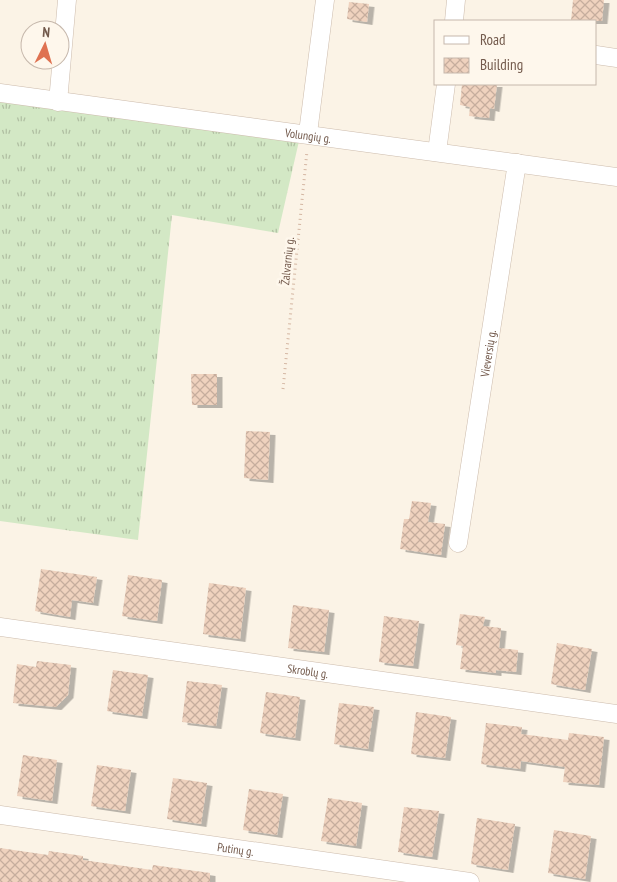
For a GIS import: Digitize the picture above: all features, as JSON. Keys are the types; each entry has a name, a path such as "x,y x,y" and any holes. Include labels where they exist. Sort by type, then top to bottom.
{"street":[{"path":"58,102 66,0"},
{"path":"308,133 325,0"},
{"path":"454,20 456,0"},
{"path":"597,55 617,58"},
{"path":"438,152 446,85"},
{"name":"Volungių g.","path":"0,93 617,176"},
{"name":"Vieversių g.","path":"458,543 517,163"},
{"name":"Skroblų g.","path":"0,627 617,714"},
{"name":"Putinų g.","path":"0,815 470,882"}],"path":[{"name":"Žalvarnių g.","path":"283,389 308,133"}],"green space":[{"path":"0,100 299,141 278,233 172,215 138,540 0,521"}],"building":[{"path":"573,0 604,0 602,21 571,20"},
{"path":"349,2 369,4 367,22 347,19"},
{"path":"462,85 497,85 494,109 490,108 489,118 469,116 470,107 460,105"},
{"path":"191,374 217,374 217,405 192,405"},
{"path":"246,431 270,432 268,480 244,478"},
{"path":"412,501 431,503 428,522 445,524 441,555 400,549 404,519 409,519"},
{"path":"41,569 97,577 93,603 72,600 70,617 35,611"},
{"path":"128,575 162,580 157,621 122,616"},
{"path":"209,583 246,588 240,639 203,634"},
{"path":"293,605 329,610 324,652 288,648"},
{"path":"460,614 485,617 483,626 501,628 499,648 518,650 516,672 496,670 496,673 460,669 463,646 456,645"},
{"path":"384,616 419,621 413,666 379,662"},
{"path":"557,643 592,649 585,690 551,684"},
{"path":"37,661 71,665 68,695 56,707 13,703 17,664 36,667"},
{"path":"113,670 148,675 142,716 107,711"},
{"path":"187,681 222,685 216,726 182,722"},
{"path":"266,692 300,697 295,738 260,733"},
{"path":"339,703 374,707 368,749 334,744"},
{"path":"416,712 451,717 445,758 411,754"},
{"path":"486,723 522,727 521,734 568,740 569,733 604,737 599,785 563,782 565,767 521,761 520,769 481,764"},
{"path":"23,755 57,760 52,801 17,796"},
{"path":"97,765 131,770 125,811 91,806"},
{"path":"173,778 207,783 201,824 167,819"},
{"path":"249,789 283,794 277,835 243,830"},
{"path":"328,798 362,803 356,846 321,841"},
{"path":"404,807 439,811 432,857 398,852"},
{"path":"477,818 515,824 508,870 471,864"},
{"path":"554,830 591,836 585,879 548,873"},
{"path":"0,848 48,855 49,851 83,856 83,860 152,870 153,865 210,873 210,882 0,882"}]}
